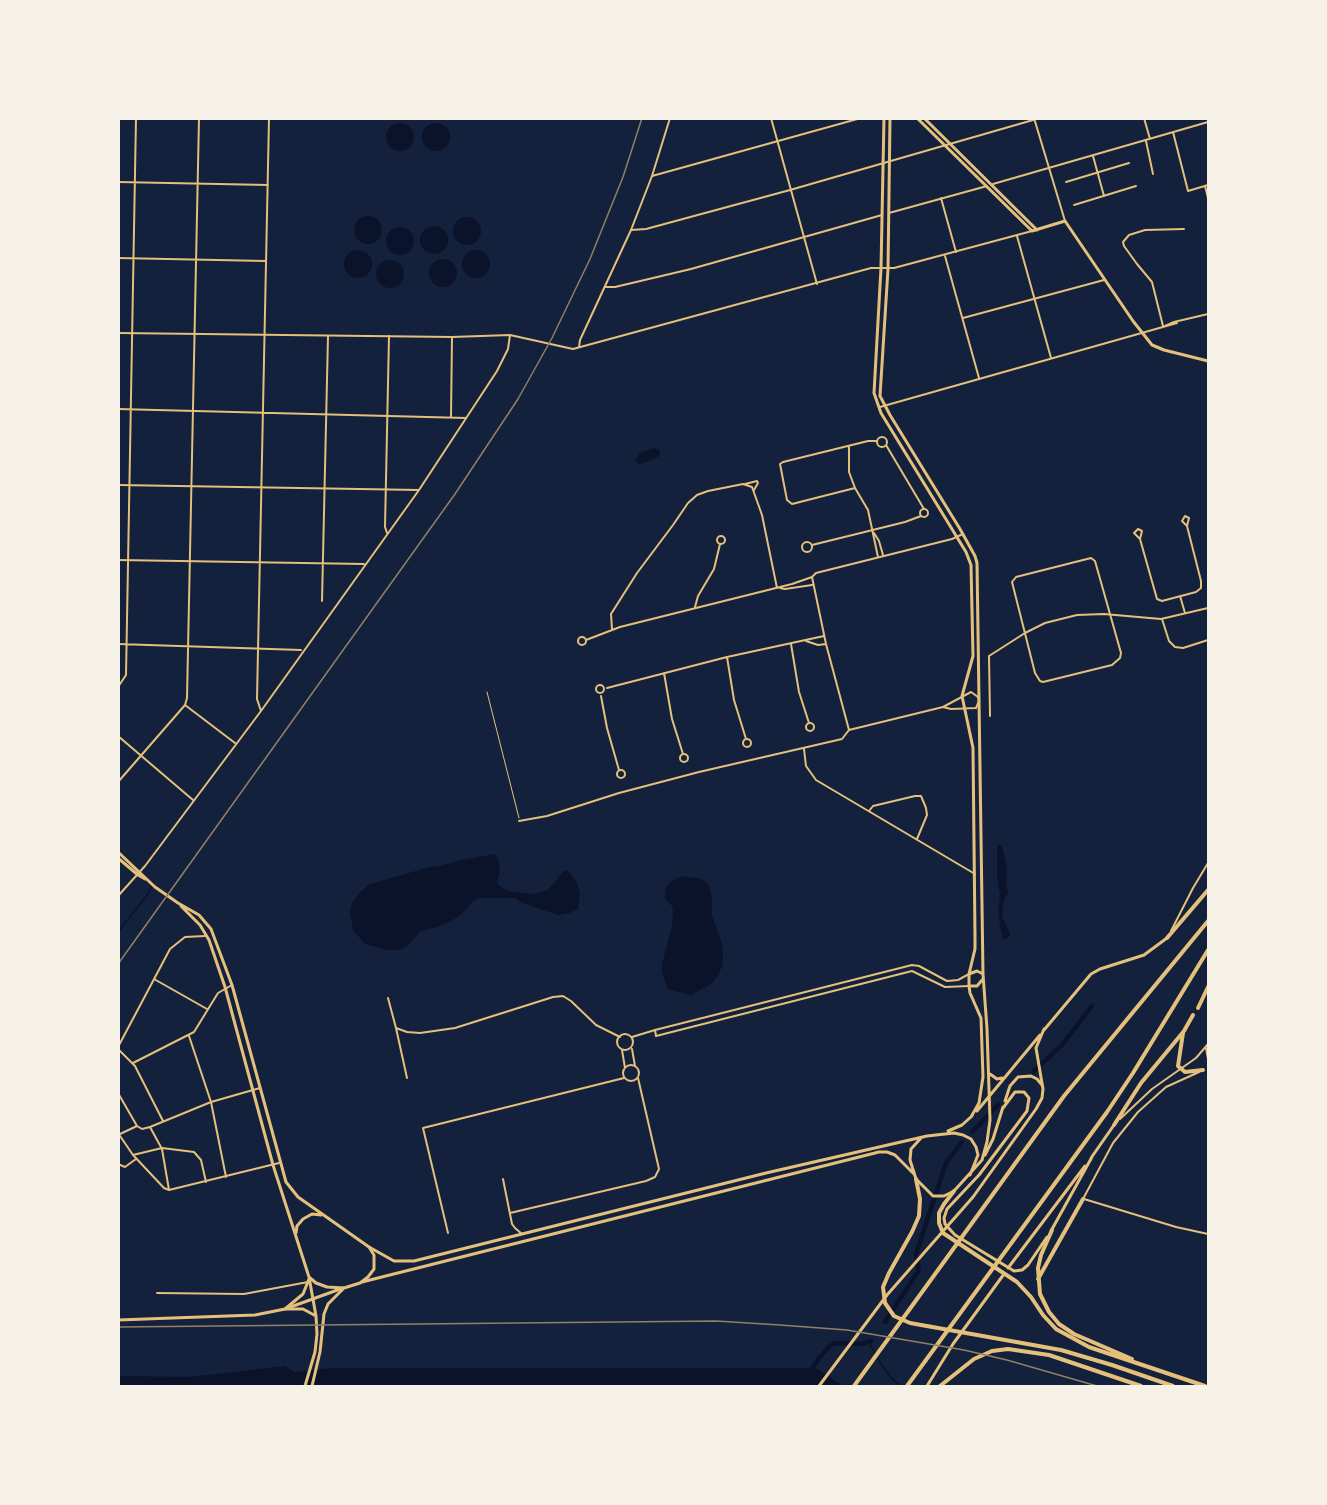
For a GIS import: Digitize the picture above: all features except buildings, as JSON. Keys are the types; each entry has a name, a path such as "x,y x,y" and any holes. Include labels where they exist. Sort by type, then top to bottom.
{"highway":[{"path":"1167,938 1209,890"},
{"path":"854,1386 1071,1088 1209,921"},
{"path":"907,1386 1127,1082 1209,950"},
{"path":"1198,1008 1209,987"},
{"path":"1114,1125 1141,1083 1184,1032 1193,1015"},
{"path":"1184,1032 1177,1063 1181,1070 1185,1072 1206,1070"},
{"path":"916,1179 920,1213 885,1281 883,1294 894,1316 910,1323 1061,1350 1173,1386"},
{"path":"954,1191 942,1206 939,1216 941,1228 946,1236 1017,1282 1050,1324 1065,1335 1089,1347 1205,1386"},
{"path":"1038,1280 1083,1199"},
{"path":"1052,1230 1039,1261 1038,1280 1041,1299 1045,1307 1063,1327 1082,1338 1166,1373"},
{"path":"940,1386 974,1359 992,1351 1008,1349 1049,1355 1141,1386"}],"main road":[{"path":"884,118 881,268 873,387 875,398 969,556 971,565 973,656 962,696 972,739 975,949 969,974 969,986 981,1018 983,1077 979,1103 971,1117"},
{"path":"890,118 888,268 879,391 884,405 963,534 977,563 983,976 990,1120 982,1160"},
{"path":"917,118 1032,231 1065,221 1148,341 1157,348 1209,362"},
{"path":"924,118 1037,230"},
{"path":"118,852 155,887 199,915 211,929 232,985 279,1163 289,1188 369,1247 394,1261 414,1261 766,1173 946,1132 962,1125 971,1117 1091,974 1144,955 1167,938"},
{"path":"118,858 139,873"},
{"path":"178,903 208,935 225,987 273,1165 309,1277 316,1316 316,1342 305,1386"},
{"path":"969,974 976,971 983,976"},
{"path":"969,986 979,985 983,976"},
{"path":"819,1386 887,1295 973,1197 1034,1113 1042,1098 1043,1087 1036,1048 1044,1029"},
{"path":"989,1073 995,1079 1004,1078"},
{"path":"927,1136 918,1140 910,1149 910,1160 916,1179 933,1196 941,1197 954,1191 982,1160 993,1138 1010,1086 1018,1077 1031,1076 1039,1080 1043,1087"},
{"path":"1003,1108 1015,1092 1024,1092 1029,1098 1027,1111 979,1175 947,1209 944,1218 945,1224 955,1235 1014,1271 1022,1270 1028,1265 1052,1230 1092,1156"},
{"path":"927,1386 949,1349 1114,1125"},
{"path":"946,1132 965,1136 975,1144 978,1159 970,1175"},
{"path":"118,1320 255,1315 285,1309 360,1283 879,1152 895,1155 914,1174"},
{"path":"296,1237 297,1226 303,1219 312,1214 323,1215"},
{"path":"360,1283 374,1269 375,1260 369,1247"},
{"path":"285,1309 300,1297 309,1277"},
{"path":"309,1277 321,1285 344,1288"},
{"path":"312,1386 322,1344 324,1314 328,1304 344,1288"},
{"path":"285,1309 303,1309 316,1316"}],"street":[{"path":"118,687 126,675 136,118"},
{"path":"118,782 185,705 187,698 199,118"},
{"path":"261,711 257,699 269,118"},
{"path":"771,118 817,284"},
{"path":"652,176 861,118"},
{"path":"631,230 646,229 790,190 1040,118"},
{"path":"1144,118 1150,139"},
{"path":"579,347 580,340 631,230 652,176 670,119"},
{"path":"1034,119 1065,221"},
{"path":"889,213 1209,122"},
{"path":"1173,132 1188,191 1207,186 1209,198"},
{"path":"1145,141 1153,174"},
{"path":"1093,156 1104,196"},
{"path":"1066,182 1129,163"},
{"path":"118,182 268,185"},
{"path":"1074,205 1136,186"},
{"path":"941,198 956,252"},
{"path":"605,287 615,287 691,269 882,215"},
{"path":"1164,326 1152,282 1123,242 1129,235 1144,230 1184,229"},
{"path":"118,333 452,337 515,335 566,348 579,347 872,268 888,268 945,256 1032,231"},
{"path":"1017,236 1051,358"},
{"path":"945,256 979,378"},
{"path":"118,258 267,261"},
{"path":"963,318 1104,280"},
{"path":"879,407 1209,314"},
{"path":"118,896 139,873 261,711 419,490 503,359 510,344 510,335"},
{"path":"322,601 328,336"},
{"path":"387,534 389,336"},
{"path":"451,416 452,337"},
{"path":"118,409 466,418"},
{"path":"812,545 921,516 925,517 928,514 883,437 877,441 868,441 783,462 780,465 787,500 792,504 855,488"},
{"path":"877,441 880,447 886,445"},
{"path":"849,446 849,467 855,488 865,503 878,558"},
{"path":"613,630 611,614 637,573 688,503 702,492 757,481 754,490"},
{"path":"743,484 750,485 754,490 762,515 777,588"},
{"path":"118,485 419,490"},
{"path":"921,516 921,511 924,509"},
{"path":"1140,539 1155,597 1162,601 1196,592 1202,586 1187,526"},
{"path":"873,530 883,556"},
{"path":"586,640 613,630 695,607 777,588 812,577 816,573 963,534"},
{"path":"695,607 698,596 714,569 720,544"},
{"path":"1091,558 1095,561 1111,616 1121,653 1118,662 1043,682 1037,679 1012,584 1014,580 1091,558"},
{"path":"118,560 364,564"},
{"path":"812,577 824,636 849,730"},
{"path":"777,588 812,585"},
{"path":"1180,596 1185,615"},
{"path":"990,716 989,656 1045,623 1077,615 1162,619 1209,608"},
{"path":"1162,619 1169,641 1175,647 1183,648 1209,640"},
{"path":"619,770 597,687 824,636"},
{"path":"806,641 818,645 826,644"},
{"path":"791,643 799,692 809,723"},
{"path":"118,644 303,650"},
{"path":"727,657 734,700 746,739"},
{"path":"664,673 672,719 683,754"},
{"path":"601,696 605,687"},
{"path":"598,692 603,691"},
{"path":"519,821 547,816 650,785 842,739 849,730 943,707 971,692 978,696 979,701 976,708 972,710 964,707 951,709 943,707"},
{"path":"185,705 236,744"},
{"path":"118,736 193,800"},
{"path":"803,748 806,766 816,780 975,874"},
{"path":"869,811 873,806 921,796 927,815 917,839"},
{"path":"1167,938 1209,863"},
{"path":"163,1121 133,1063 118,1048 170,949 175,943 185,938 208,935"},
{"path":"624,1078 622,1050 618,1044 620,1037 624,1034 632,1037 912,964 947,981 958,980 969,974"},
{"path":"655,1030 656,1036 912,971 945,987 969,986"},
{"path":"154,979 208,1009"},
{"path":"133,1063 189,1036 197,1029 218,993 232,985"},
{"path":"396,1029 420,1033 448,1030 553,997 563,996 571,1000 596,1025 620,1037"},
{"path":"388,998 407,1078"},
{"path":"189,1036 211,1102 226,1177"},
{"path":"510,1213 655,1177 659,1169 638,1078 639,1073 635,1066 632,1037"},
{"path":"1114,1125 1152,1089 1181,1070 1209,1044"},
{"path":"622,1050 632,1047"},
{"path":"1206,1048 1209,1059"},
{"path":"625,1068 630,1065 635,1066"},
{"path":"1206,1070 1166,1087 1138,1112 1113,1143 1083,1199 1209,1234"},
{"path":"448,1233 423,1128 624,1078 631,1082 638,1078"},
{"path":"119,1093 137,1126 142,1129 211,1102 260,1088"},
{"path":"137,1126 119,1133 136,1159 164,1188 169,1190 279,1163"},
{"path":"150,1126 162,1148 169,1190"},
{"path":"134,1155 162,1148 197,1154 201,1160 206,1182"},
{"path":"118,1164 125,1167 136,1159"},
{"path":"503,1179 514,1228 522,1234"},
{"path":"157,1293 244,1294 308,1282"}],"lane":[{"path":"487,692 519,821"}],"water":[{"path":"400,123 410,127 414,137 410,147 400,151 390,147 386,137 390,127"},
{"path":"436,123 446,127 450,137 446,147 436,151 426,147 422,137 426,127"},
{"path":"368,216 378,220 382,230 378,240 368,244 358,240 354,230 358,220"},
{"path":"467,217 477,221 481,231 477,241 467,245 457,241 453,231 457,221"},
{"path":"434,226 444,230 448,240 444,250 434,254 424,250 420,240 424,230"},
{"path":"400,227 410,231 414,241 410,251 400,255 390,251 386,241 390,231"},
{"path":"358,250 368,254 372,264 368,274 358,278 348,274 344,264 348,254"},
{"path":"476,250 486,254 490,264 486,274 476,278 466,274 462,264 466,254"},
{"path":"443,259 453,263 457,273 453,283 443,287 433,283 429,273 433,263"},
{"path":"390,260 400,264 404,274 400,284 390,288 380,284 376,274 380,264"},
{"path":"653,448 660,450 658,457 639,465 635,461 640,453"},
{"path":"997,845 1002,845 1007,868 1006,886 1009,892 1004,900 1002,916 1010,936 1006,939 1003,939 998,912 1000,895 997,876"},
{"path":"495,854 500,871 497,883 505,890 514,892 534,894 548,890 564,871 568,870 576,881 580,893 578,909 558,915 522,903 515,898 479,898 473,901 458,917 443,925 420,932 406,947 399,950 386,950 365,944 353,930 350,913 352,903 370,884 433,866"},
{"path":"682,876 702,879 709,885 712,915 722,944 723,957 722,967 715,980 691,995 668,989 662,972 673,912 672,906 665,898 665,891 669,883"},
{"path":"285,1366 295,1372 333,1368 816,1368 843,1386 119,1386 119,1376 190,1377"}],"waterway":[{"path":"118,932 148,894 154,881"},
{"path":"1034,1071 1062,1045 1092,1006"},
{"path":"972,1132 998,1105"},
{"path":"885,1322 919,1270 916,1254 946,1163 962,1142"},
{"path":"871,1341 871,1346 881,1364 893,1380 901,1386"},
{"path":"810,1372 831,1345 836,1343 862,1344 871,1341"}],"railway":[{"path":"118,964 455,494 518,399 552,338 590,259 623,177 642,118"},
{"path":"118,1327 716,1321 847,1330 964,1350 1097,1386"}]}
